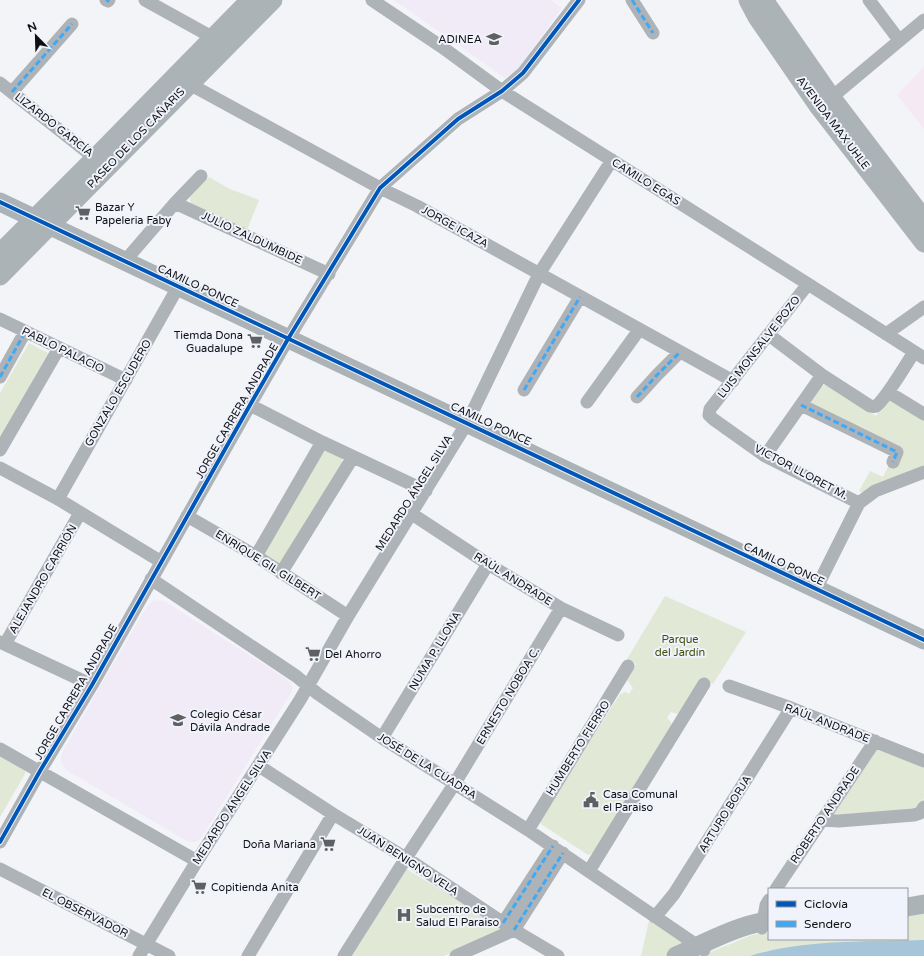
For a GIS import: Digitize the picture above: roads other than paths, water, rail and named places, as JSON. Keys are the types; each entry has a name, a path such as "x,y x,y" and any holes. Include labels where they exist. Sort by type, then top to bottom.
{"main road":[{"name":"PASEO DE LOS CAÑARIS","path":"220,42 250,0"},
{"name":"PASEO DE LOS CAÑARIS","path":"0,276 42,222 182,80 220,42 273,0"},
{"name":"AVENIDA MAX UHLE","path":"748,0 757,17 825,102 924,219"},
{"name":"AVENIDA MAX UHLE","path":"764,0 825,102 924,243"},
{"name":"CAMILO PONCE","path":"0,202 924,640"},
{"name":"PASEO DE LOS CAÑARIS","path":"0,253 42,222"},
{"path":"908,907 924,904"},
{"path":"676,956 701,948 733,931 764,924"}],"street":[{"path":"146,0 220,42"},
{"name":"CAMILO EGAS","path":"372,0 442,47 502,91 919,355"},
{"name":"JORGE CARRERA ANDRADE","path":"0,842 40,771 92,685 160,561 288,339 380,188 458,119 502,91 523,73 579,0"},
{"path":"632,0 653,32"},
{"path":"869,0 899,40"},
{"path":"825,102 924,20"},
{"path":"12,92 72,24"},
{"name":"JORGE ICAZA","path":"182,80 380,188 417,206 733,381"},
{"name":"LIZARDO GARCÍA","path":"0,83 101,163"},
{"name":"MEDARDO ÁNGEL SILVA","path":"139,956 197,861 259,766 308,686 348,616 467,423 539,274 612,160"},
{"path":"124,262 175,203 201,176"},
{"name":"JULIO ZALDUMBIDE","path":"175,203 329,274"},
{"name":"LUIS MONSALVE POZO","path":"710,409 769,336 808,284"},
{"name":"GONZALO ESCUDERO","path":"58,499 178,287"},
{"path":"524,390 580,297"},
{"path":"886,334 924,307"},
{"name":"PABLO PALACIO","path":"0,319 126,380"},
{"path":"587,402 639,330"},
{"path":"0,377 25,332"},
{"path":"769,336 822,375 870,406 877,405 919,355"},
{"path":"0,450 59,348"},
{"path":"637,397 680,352"},
{"path":"765,456 822,375"},
{"path":"888,392 924,414"},
{"path":"250,405 353,458 426,491"},
{"path":"801,405 898,452 893,462"},
{"name":"VICTOR LLORET M.","path":"710,409 709,415 713,419 765,456 859,503"},
{"path":"256,556 322,442"},
{"path":"281,573 353,458"},
{"path":"0,468 58,499 160,561"},
{"path":"816,589 859,503 875,491 924,472"},
{"name":"ALEJANDRO CARRIÓN","path":"3,643 80,513"},
{"name":"RAÚL ANDRADE","path":"412,514 488,564 561,608 618,635"},
{"name":"ENRIQUE GIL GILBERT","path":"187,516 256,556 348,616"},
{"name":"NUMA P. LLONA","path":"382,738 488,564"},
{"name":"JOSÉ DE LA CUADRA","path":"151,579 296,676 382,738 528,830 701,948"},
{"name":"ERNESTO NOBOA C.","path":"344,956 455,783 561,608"},
{"name":"JORGE CARRERA ANDRADE","path":"3,643 92,685"},
{"name":"HUMBERTO FIERRO","path":"528,830 628,666"},
{"path":"589,871 704,684"},
{"name":"RAÚL ANDRADE","path":"729,686 791,708 924,761"},
{"name":"ARTURO BORJA","path":"655,917 674,894 791,708"},
{"name":"ROBERTO ANDRADE","path":"777,888 875,741"},
{"path":"0,749 197,861"},
{"name":"JUAN BENIGNO VELA","path":"259,766 333,814 406,858 508,927 558,956"},
{"path":"822,820 839,821 914,815 920,813 924,807"},
{"path":"248,956 333,814"},
{"path":"456,956 508,927 558,850"},
{"name":"EL OBSERVADOR","path":"0,869 169,956"},
{"path":"764,924 766,905 768,902"}],"water":[{"path":"924,940 924,956 750,956 814,944 859,941"}],"place":[{"name":"ADINEA","path":"494,39"},
{"name":"Bazar Y Papeleria Faby","path":"83,213"},
{"name":"Tiemda Dona Guadalupe","path":"255,341"},
{"name":"Del Ahorro","path":"313,654"},
{"name":"Colegio César Dávila Andrade","path":"178,720"},
{"name":"Casa Comunal el Paraiso","path":"591,800"},
{"name":"Doña Mariana","path":"328,844"},
{"name":"Copitienda Anita","path":"199,887"},
{"name":"Subcentro de Salud El Paraiso","path":"404,915"}],"park label":[{"name":"Parque del Jardín","path":"680,645"}]}
